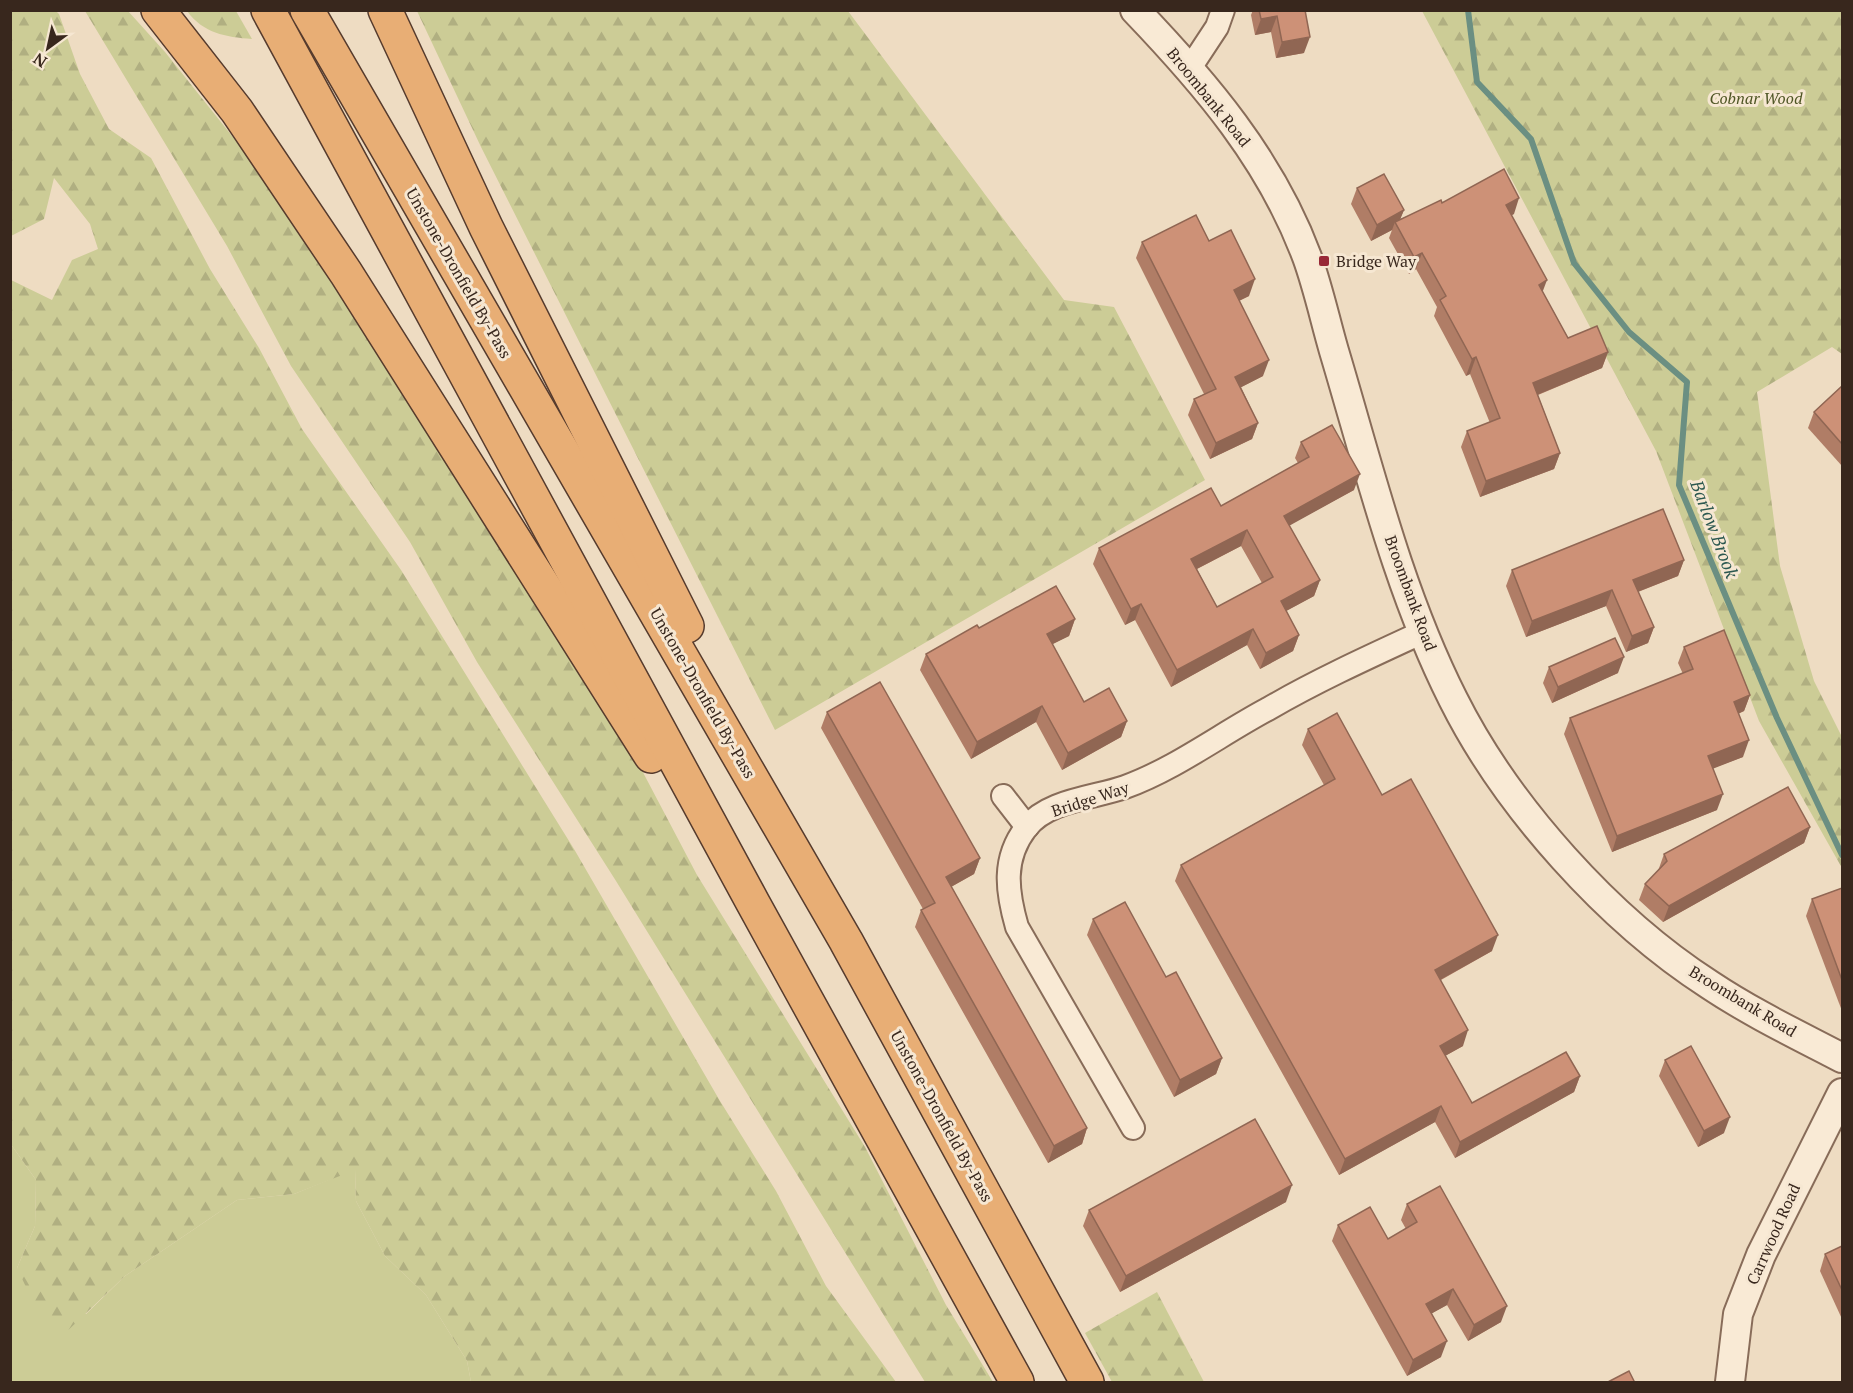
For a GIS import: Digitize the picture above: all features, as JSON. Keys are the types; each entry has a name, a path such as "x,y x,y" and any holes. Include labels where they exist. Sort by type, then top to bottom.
{"highway":[{"path":"158,10 237,111 346,273 629,723 753,903"},
{"path":"268,10 753,903 1017,1383"},
{"name":"Unstone-Dronfield By-Pass","path":"307,10 846,941 1087,1383"},
{"path":"385,10 492,238 846,941"}],"street":[{"name":"Broombank Road","path":"1135,10 1190,68 1243,135 1282,202 1307,257 1401,576 1454,701 1497,772 1535,826 1607,902 1707,984 1761,1016 1842,1058"},
{"path":"1190,68 1224,10"},
{"name":"Bridge Way","path":"1133,1128 1017,927 1008,898 1010,856 1027,827 1055,807 1099,796 1136,783 1290,697 1423,632"},
{"path":"1003,796 1027,827"},
{"name":"Carrwood Road","path":"1730,1383 1738,1314 1761,1255 1842,1093"}],"green space":[{"path":"11,10 56,11 59,14 80,74 109,129 151,158 210,269 259,348 302,429 401,570 574,849 720,1101 776,1191 826,1286 896,1382 471,1382 467,1361 426,1295 385,1256 356,1201 355,1170 294,1194 237,1200 125,1276 61,1337 35,1306 17,1268 35,1226 36,1180 10,1143 11,280 52,300 72,260 98,249 90,224 54,178 44,219 11,236"},
{"path":"85,11 128,11 165,52 256,166 357,318 509,563 627,742 697,875 865,1147 946,1305 993,1382 925,1382 616,881 477,662 410,542 291,366 227,246"},
{"path":"187,11 236,11 252,39 233,37 207,29"},
{"path":"417,11 848,11 1064,300 1114,307 1205,480 775,730 481,147"},
{"name":"Cobnar Wood","path":"1422,11 1842,11 1842,354 1832,347 1757,392 1780,566 1814,681 1842,737 1842,868 1759,721 1656,451"},
{"path":"10,1143 36,1180 35,1226 17,1268 86,1314 125,1276 237,1200 294,1194 355,1169 356,1201 385,1256 426,1295 467,1361 471,1382 11,1382"},
{"path":"1157,1292 1204,1382 1112,1382 1085,1333"}],"building":[{"path":"1259,10 1305,10 1310,37 1282,42 1277,16 1261,19"},
{"path":"1504,169 1519,198 1506,205 1547,280 1539,285 1568,338 1597,326 1608,352 1533,383 1560,453 1486,481 1467,431 1500,418 1476,357 1472,359 1440,300 1446,296 1422,253 1414,257 1395,222 1441,200 1442,203"},
{"path":"1384,174 1404,210 1377,225 1357,188"},
{"path":"1196,215 1209,241 1231,230 1255,279 1234,290 1269,360 1235,377 1258,423 1216,443 1194,399 1216,389 1142,242"},
{"path":"1842,386 1842,444 1814,412"},
{"path":"1332,425 1360,474 1284,516 1320,580 1281,601 1299,635 1266,653 1253,629 1177,670 1141,604 1131,609 1099,548 1211,488 1221,506 1309,457 1301,442","holes":["1247,530 1273,577 1217,607 1191,559"]},
{"path":"1663,509 1684,560 1633,580 1654,627 1632,636 1612,590 1532,621 1512,570"},
{"path":"1056,586 1075,619 1047,634 1084,702 1109,688 1127,721 1068,753 1042,706 977,742 926,654 977,625 979,628"},
{"path":"1724,630 1750,695 1734,702 1749,740 1708,756 1723,794 1617,836 1570,718 1693,669 1684,647"},
{"path":"1615,638 1624,657 1558,687 1549,667"},
{"path":"880,682 980,858 946,877 1087,1128 1054,1146 921,910 935,903 827,712"},
{"path":"1337,713 1382,795 1411,779 1498,935 1435,970 1468,1030 1440,1046 1472,1103 1566,1052 1580,1076 1460,1142 1441,1106 1345,1159 1181,865 1335,779 1308,729"},
{"path":"1788,787 1810,827 1669,906 1645,884 1667,861 1664,854"},
{"path":"1842,888 1842,980 1812,899"},
{"path":"1125,902 1166,977 1176,972 1222,1058 1180,1080 1093,919"},
{"path":"1691,1046 1730,1117 1704,1131 1665,1060"},
{"path":"1255,1119 1292,1185 1126,1276 1089,1210"},
{"path":"1440,1186 1507,1306 1474,1325 1453,1289 1426,1304 1447,1341 1413,1360 1338,1225 1370,1207 1388,1239 1417,1222 1407,1204"},
{"path":"1842,1246 1842,1290 1825,1254"},
{"path":"1629,1371 1635,1383 1606,1383"}],"waterway":[{"name":"Barlow Brook","path":"1468,10 1477,82 1531,139 1574,263 1629,332 1687,382 1679,485 1777,718 1842,855"}],"place":[{"name":"Bridge Way","path":"1324,261"}]}
